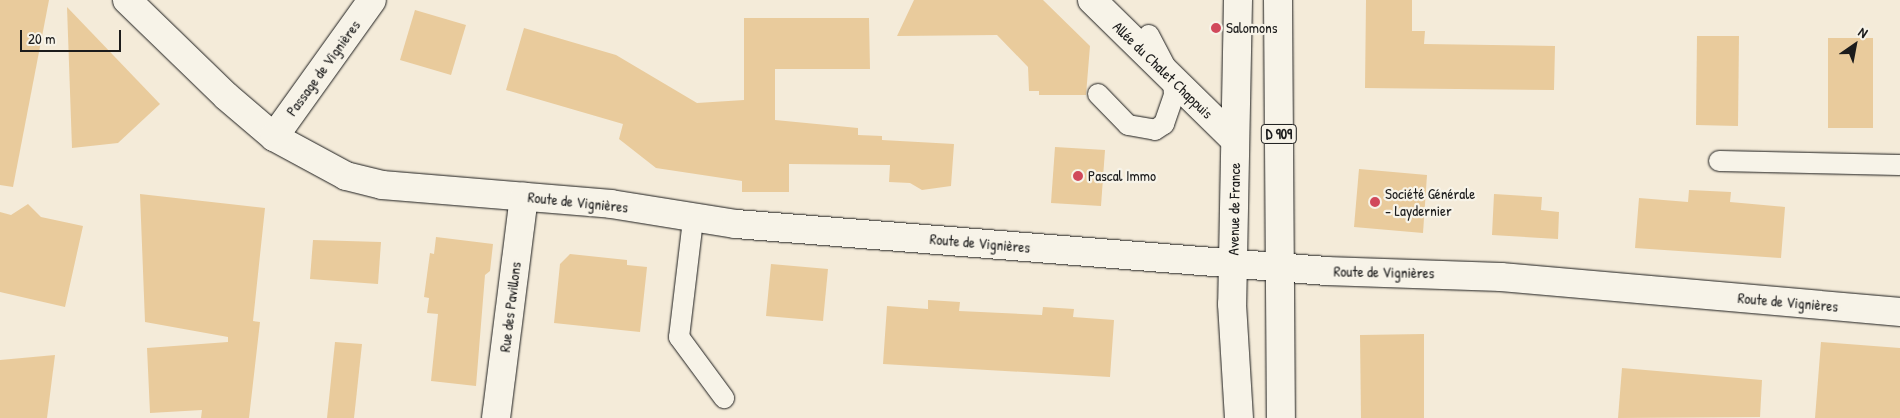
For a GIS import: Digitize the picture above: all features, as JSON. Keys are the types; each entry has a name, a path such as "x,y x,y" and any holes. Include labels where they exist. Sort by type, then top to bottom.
{"street":[{"name":"Route de Vignières","path":"127,0 226,96 274,137 309,159 364,181 611,204 693,220 1281,268 1501,277 1900,312"},
{"name":"Passage de Vignières","path":"274,137 372,0"},
{"name":"Allée du Chalet Chappuis","path":"1092,0 1235,140"},
{"name":"Avenue de France","path":"1238,0 1233,263 1239,418"},
{"name":"D 909","path":"1278,0 1281,418"},
{"name":"Rue des Pavillons","path":"496,418 524,197"}],"lane":[{"path":"1098,94 1128,125 1155,130 1170,110 1173,81 1149,35"},
{"path":"1720,161 1900,165"},
{"path":"693,220 679,337 724,398"}],"building":[{"path":"0,0 49,0 13,187 0,185"},
{"path":"914,0 1043,0 1090,46 1086,95 1039,95 1039,91 1029,91 1028,67 997,35 897,36"},
{"path":"1366,0 1412,0 1412,31 1425,31 1424,44 1555,46 1554,90 1365,88"},
{"path":"67,7 160,104 118,143 72,148"},
{"path":"415,10 466,25 451,75 400,60"},
{"path":"744,18 869,18 870,69 775,69 775,120 858,128 858,135 882,136 882,140 954,144 951,186 922,190 910,183 889,182 890,165 789,164 789,192 742,192 742,181 656,168 619,139 623,124 506,90 524,28 616,55 697,103 744,100"},
{"path":"1697,36 1739,36 1738,126 1696,125"},
{"path":"1828,38 1873,38 1873,128 1828,128"},
{"name":"Pascal Immo","path":"1055,147 1105,150 1101,206 1051,203"},
{"path":"1359,169 1427,175 1423,233 1354,227"},
{"path":"1689,190 1731,192 1730,202 1785,207 1781,258 1635,248 1639,198 1688,202"},
{"path":"140,194 265,208 253,321 260,322 249,418 201,418 202,410 150,413 147,348 228,342 228,337 145,322"},
{"path":"1494,194 1542,197 1541,210 1559,212 1558,239 1492,235"},
{"path":"28,204 41,217 83,226 65,307 0,292 0,212 11,215"},
{"path":"436,237 493,244 490,271 485,275 476,386 431,381 438,314 427,313 429,298 424,297 430,253 434,254"},
{"path":"313,240 381,242 378,284 310,279"},
{"path":"570,254 627,260 627,265 647,267 640,332 554,323 560,264"},
{"path":"771,264 828,269 823,321 766,316"},
{"path":"928,300 960,302 959,311 1042,315 1043,307 1074,309 1073,317 1114,320 1110,377 883,364 887,306 928,309"},
{"path":"1424,334 1424,418 1361,418 1360,335"},
{"path":"335,342 362,344 354,418 327,418"},
{"path":"1821,342 1900,348 1900,418 1815,418"},
{"path":"55,355 47,418 0,418 0,360"},
{"path":"1622,368 1762,380 1760,417 1618,418"}],"place":[{"name":"Salomons","path":"1216,28"},
{"name":"Pascal Immo","path":"1078,176"},
{"name":"Société Générale - Laydernier","path":"1375,202"}]}
